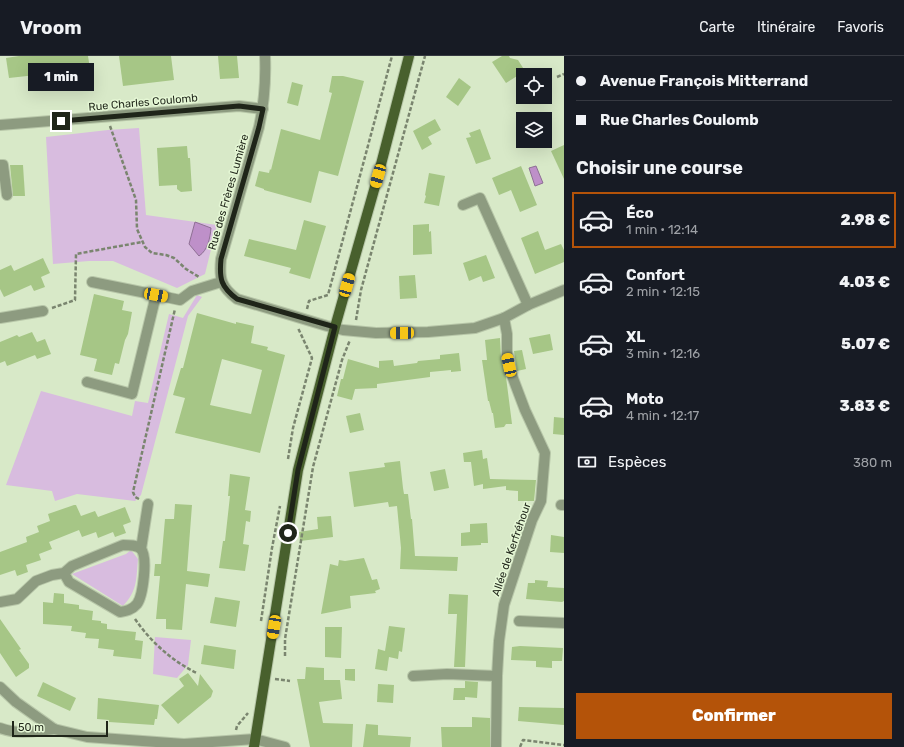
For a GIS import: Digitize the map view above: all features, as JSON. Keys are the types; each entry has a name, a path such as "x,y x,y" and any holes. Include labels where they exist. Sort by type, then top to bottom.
{"main road":[{"path":"254,743 298,470 335,327 378,176 409,56"}],"street":[{"name":"Rue des Frères Lumière","path":"221,282 221,259 263,109 266,76 265,56"},
{"name":"Rue Charles Coulomb","path":"0,125 107,118 239,106 263,109"},
{"path":"0,165 3,165 7,195"},
{"path":"463,205 480,198 528,305"},
{"path":"92,282 180,300 192,291 221,282 228,292 237,299 301,323 376,333 428,332 475,328 504,318 528,305 564,290"},
{"path":"87,382 132,394 156,295"},
{"path":"0,318 43,311"},
{"name":"Allée de Kerfréhour","path":"496,747 497,676 499,641 504,605 532,520 541,501 545,453 525,410 511,373 507,356 507,334 504,318"},
{"path":"141,549 148,504"},
{"path":"0,602 17,599 36,581 52,575 64,573 72,566 123,545 131,545 141,549 145,556 142,591 137,604 129,610 120,612 69,582 64,573"},
{"path":"519,621 564,623"},
{"path":"413,676 447,674 497,676"},
{"path":"0,687 16,702 54,729"},
{"path":"0,728 7,731 29,732 54,729 87,737 184,744 254,743 285,747"}],"path":[{"path":"301,323 310,301 328,295 392,56"},
{"path":"285,656 285,639 313,467 342,360 354,331 361,290 425,56"},
{"path":"557,77 564,74"},
{"path":"107,118 136,200 137,229 142,242 152,253 174,258 186,269 200,278"},
{"path":"43,311 75,300 76,254 142,242"},
{"path":"135,497 133,492 177,299"},
{"path":"129,610 143,631 181,665 197,673"},
{"path":"237,726 248,713"},
{"path":"520,747 523,740 564,745"}],"shaded area":[{"path":"139,128 146,215 217,225 205,274 177,288 113,261 53,264 46,137"},
{"path":"536,166 543,183 535,186 529,168"},
{"path":"195,222 211,228 209,240 205,250 199,256 189,244"},
{"path":"197,295 202,297 188,316 141,495 135,501 77,494 55,501 52,491 6,485 41,391 132,416 135,401 148,403 169,314 183,318"},
{"path":"131,550 138,559 136,578 134,589 123,606 72,574 126,554"},
{"path":"155,637 191,640 188,665 177,678 153,674"}],"building":[{"path":"19,56 88,56 90,69 9,78 6,58"},
{"path":"119,56 171,56 174,80 123,86"},
{"path":"218,56 237,56 239,78 220,79"},
{"path":"502,56 509,56 510,58 518,60 523,68 516,68 516,77 506,83 492,62"},
{"path":"332,76 343,76 364,81 338,176 319,171 311,203 264,190 255,186 259,171 269,173 270,169 271,170 281,129 320,140 332,93 329,92"},
{"path":"459,78 471,87 458,106 446,97"},
{"path":"292,82 303,85 298,106 287,103"},
{"path":"435,119 441,130 428,137 432,144 422,150 413,131"},
{"path":"480,129 491,159 476,164 466,138 471,137 469,133"},
{"path":"564,145 564,179 551,151"},
{"path":"187,146 188,158 190,158 192,191 181,192 177,189 177,185 159,186 157,148"},
{"path":"10,165 23,165 25,196 13,196"},
{"path":"521,166 537,205 520,212 511,190 499,195 492,178"},
{"path":"429,173 445,176 439,206 424,203"},
{"path":"304,220 326,226 310,279 289,273 291,268 244,256 249,239 296,250"},
{"path":"429,224 429,232 431,231 432,254 413,255 413,225"},
{"path":"538,231 545,250 561,244 564,250 564,262 535,274 521,238"},
{"path":"486,255 495,278 483,282 481,276 469,281 463,263"},
{"path":"43,258 50,273 41,277 45,287 34,291 31,285 4,297 0,289 0,270 11,265 14,271"},
{"path":"415,275 417,298 400,299 399,276"},
{"path":"94,294 124,301 122,310 132,312 128,334 119,364 115,363 112,375 94,371 97,359 80,355"},
{"path":"197,313 236,324 236,322 254,326 251,343 268,347 267,350 285,355 260,453 175,433 185,398 173,395 181,368 183,368","holes":["222,359 262,370 251,414 210,405"]},
{"path":"32,332 37,342 45,339 51,354 37,359 35,355 7,366 5,361 0,363 0,342 17,335 19,337"},
{"path":"550,334 553,350 533,354 529,338"},
{"path":"500,338 501,357 506,377 512,424 506,424 504,427 495,428 493,413 488,401 482,360 487,360 485,340"},
{"path":"522,350 526,369 517,371 514,351"},
{"path":"459,353 461,371 451,372 451,370 430,372 430,377 377,384 377,388 355,389 352,400 337,396 348,359 379,368 379,361 393,360 394,366 417,363 418,361 440,359 440,355"},
{"path":"360,413 364,430 350,433 346,416"},
{"path":"554,417 564,418 564,435 553,434"},
{"path":"482,450 483,459 487,458 490,479 536,480 534,501 518,501 518,491 506,490 506,486 483,489 483,484 474,486 471,462 464,462 463,453"},
{"path":"400,461 404,494 408,494 412,519 415,556 458,557 457,571 400,569 401,548 397,506 389,507 388,502 354,507 349,472 385,467 384,463"},
{"path":"445,469 449,488 434,491 430,472"},
{"path":"230,474 250,477 245,510 251,511 250,522 246,521 243,544 249,545 245,571 219,568 223,541 225,541 230,496 228,496"},
{"path":"175,504 192,505 187,571 210,574 208,587 186,584 182,630 166,629 166,619 156,619 160,576 154,576 155,564 161,564 165,519 174,519"},
{"path":"76,505 81,516 95,511 98,517 125,507 131,522 123,525 126,533 115,537 113,532 98,538 96,532 82,537 79,530 49,542 52,549 39,554 41,560 26,565 28,572 17,576 15,570 0,575 0,552 27,542 26,537 39,532 37,526 50,521 48,514"},
{"path":"331,516 333,537 300,541 299,532 318,529 317,517"},
{"path":"487,523 488,543 481,543 481,545 461,546 461,533 470,532 470,524"},
{"path":"551,535 564,537 564,553 550,552"},
{"path":"364,558 372,580 377,579 380,589 375,591 376,593 350,596 351,608 321,614 330,564 338,566 339,560 345,561"},
{"path":"535,580 548,581 547,587 564,588 564,601 526,599 528,583 535,583"},
{"path":"54,593 64,594 64,603 79,605 79,609 93,611 92,620 101,621 101,623 107,624 107,629 136,632 135,640 143,641 141,659 113,656 114,650 98,648 99,639 85,638 86,633 71,631 72,626 43,624 43,602 53,603"},
{"path":"449,594 468,595 465,667 454,667 457,614 448,614"},
{"path":"215,597 240,601 236,627 210,623"},
{"path":"0,619 21,649 19,650 29,664 29,668 16,677 0,653"},
{"path":"389,626 405,628 402,652 399,651 398,659 389,657 387,671 375,669 378,649 385,651"},
{"path":"325,627 342,627 341,658 325,657"},
{"path":"204,645 236,650 234,669 201,664"},
{"path":"512,647 563,648 562,661 552,661 552,668 536,667 536,661 511,660"},
{"path":"306,667 324,668 324,680 340,680 342,699 319,702 323,723 353,724 352,747 310,747 297,679 305,679"},
{"path":"345,669 355,669 355,681 345,680"},
{"path":"188,673 198,686 200,674 213,691 211,697 178,724 161,705 184,686 179,679"},
{"path":"465,681 478,682 477,698 465,697 465,700 453,700 454,688 465,688"},
{"path":"43,682 76,698 70,711 37,696"},
{"path":"378,684 394,685 393,703 377,702"},
{"path":"98,698 159,705 157,719 155,719 154,725 109,722 109,720 97,719"},
{"path":"519,707 564,708 564,725 518,721"},
{"path":"472,717 490,718 490,747 442,747 441,727 472,727"},
{"path":"366,724 378,725 378,735 411,737 410,747 363,747"}],"route":[{"path":"61,121 239,106 263,109 221,259 221,282 228,292 237,299 304,320 335,327 298,470 288,533"}]}
